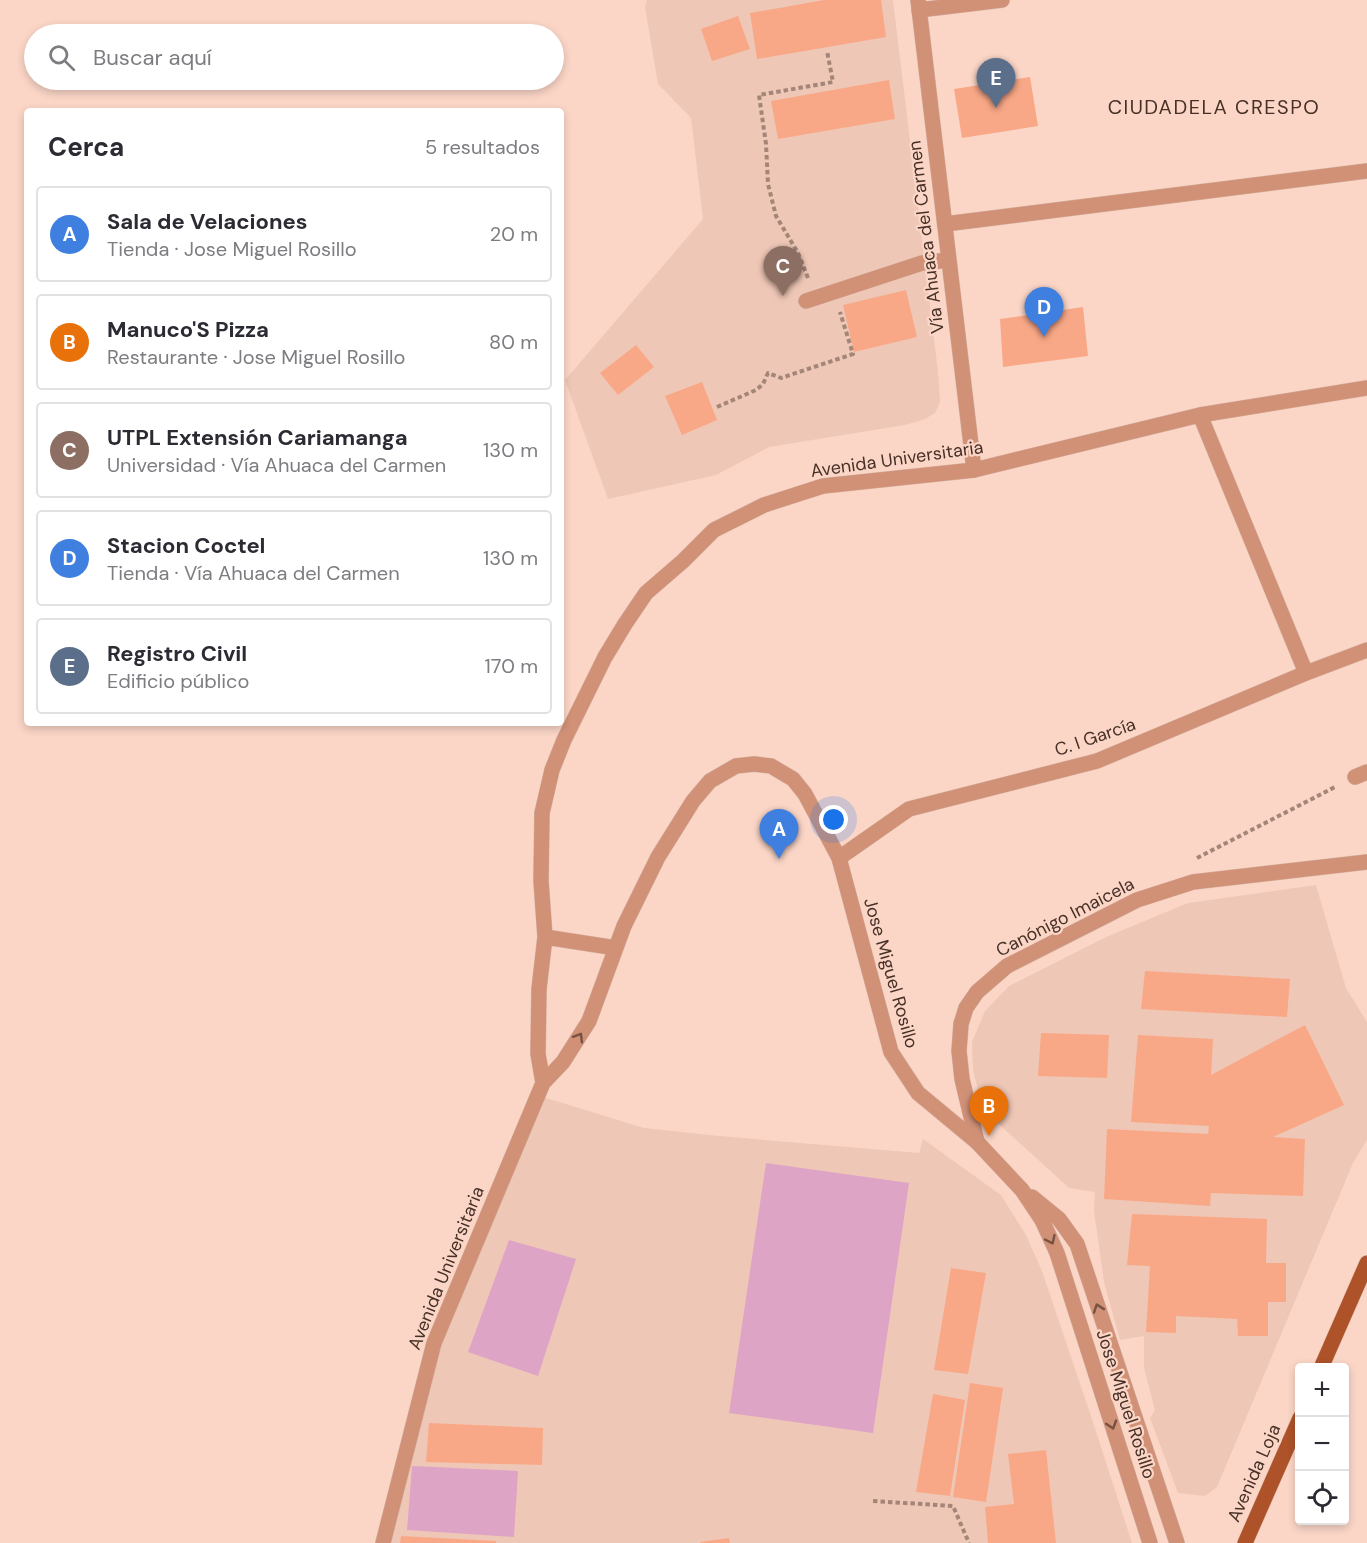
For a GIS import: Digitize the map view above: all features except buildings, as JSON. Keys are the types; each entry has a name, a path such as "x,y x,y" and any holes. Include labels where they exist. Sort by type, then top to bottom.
{"main road":[{"path":"1324,1363 1367,1263"},
{"name":"Avenida Loja","path":"1245,1543 1295,1427"}],"street":[{"path":"918,5 1002,0"},
{"name":"Vía Ahuaca del Carmen","path":"918,5 974,470"},
{"path":"945,224 1367,171"},
{"path":"811,299 922,263 948,260"},
{"name":"Avenida Universitaria","path":"383,1543 434,1342 543,1083 538,1054 539,989 545,937 541,881 542,813 552,770 564,740 605,657 646,593 714,530 764,505 823,486 974,470 1200,415 1367,388"},
{"path":"1200,415 1306,673"},
{"name":"C. I García","path":"838,858 909,809 1097,760 1367,650"},
{"name":"Jose Miguel Rosillo","path":"543,1083 563,1062 589,1021 624,926 658,857 693,801 710,782 736,766 754,764 771,766 793,779 805,794 838,858 891,1052 918,1093 977,1142 1022,1190 1042,1220 1057,1253 1150,1543"},
{"name":"Canónigo Imaicela","path":"977,1142 962,1079 959,1051 961,1024 966,1008 977,992 1007,966 1137,900 1193,882 1367,862"},
{"path":"545,937 616,948"},
{"path":"1022,1190 1059,1219 1077,1244 1177,1543"}],"path":[{"path":"811,299 798,254 776,216 768,184 766,144 759,95 833,82 827,51"},
{"path":"717,407 756,390 763,384 768,374 781,378 853,354 838,302"},
{"path":"1192,862 1361,774"},
{"path":"873,1501 953,1506 969,1543"}],"shaded area":[{"path":"647,0 893,0 938,372 940,402 935,413 925,419 905,425 769,447 716,475 608,499 565,380 703,219 691,118 658,84 645,7"},
{"path":"1316,885 1346,988 1367,1022 1367,1140 1353,1163 1217,1487 1205,1496 1178,1493 1150,1418 1155,1410 1144,1368 1144,1336 1120,1340 1104,1282 1094,1211 1095,1192 1069,1188 991,1117 980,1096 973,1071 972,1042 985,1011 1009,986 1106,937 1188,903"},
{"path":"543,1097 644,1128 919,1153 923,1139 1001,1195 1026,1235 1042,1271 1132,1543 389,1543 431,1358"},
{"path":"766,1163 909,1183 873,1433 729,1413"},
{"path":"509,1240 576,1259 538,1376 468,1352"},
{"path":"412,1466 518,1471 514,1537 407,1530"}],"place":[{"name":"Registro Civil","path":"996,108"},
{"name":"UTPL Extensión Cariamanga","path":"783,296"},
{"name":"Stacion Coctel","path":"1044,337"},
{"name":"Sala de Velaciones","path":"779,859"},
{"name":"Manuco'S Pizza","path":"989,1136"}],"district":[{"name":"CIUDADELA CRESPO","path":"1214,107"}]}
